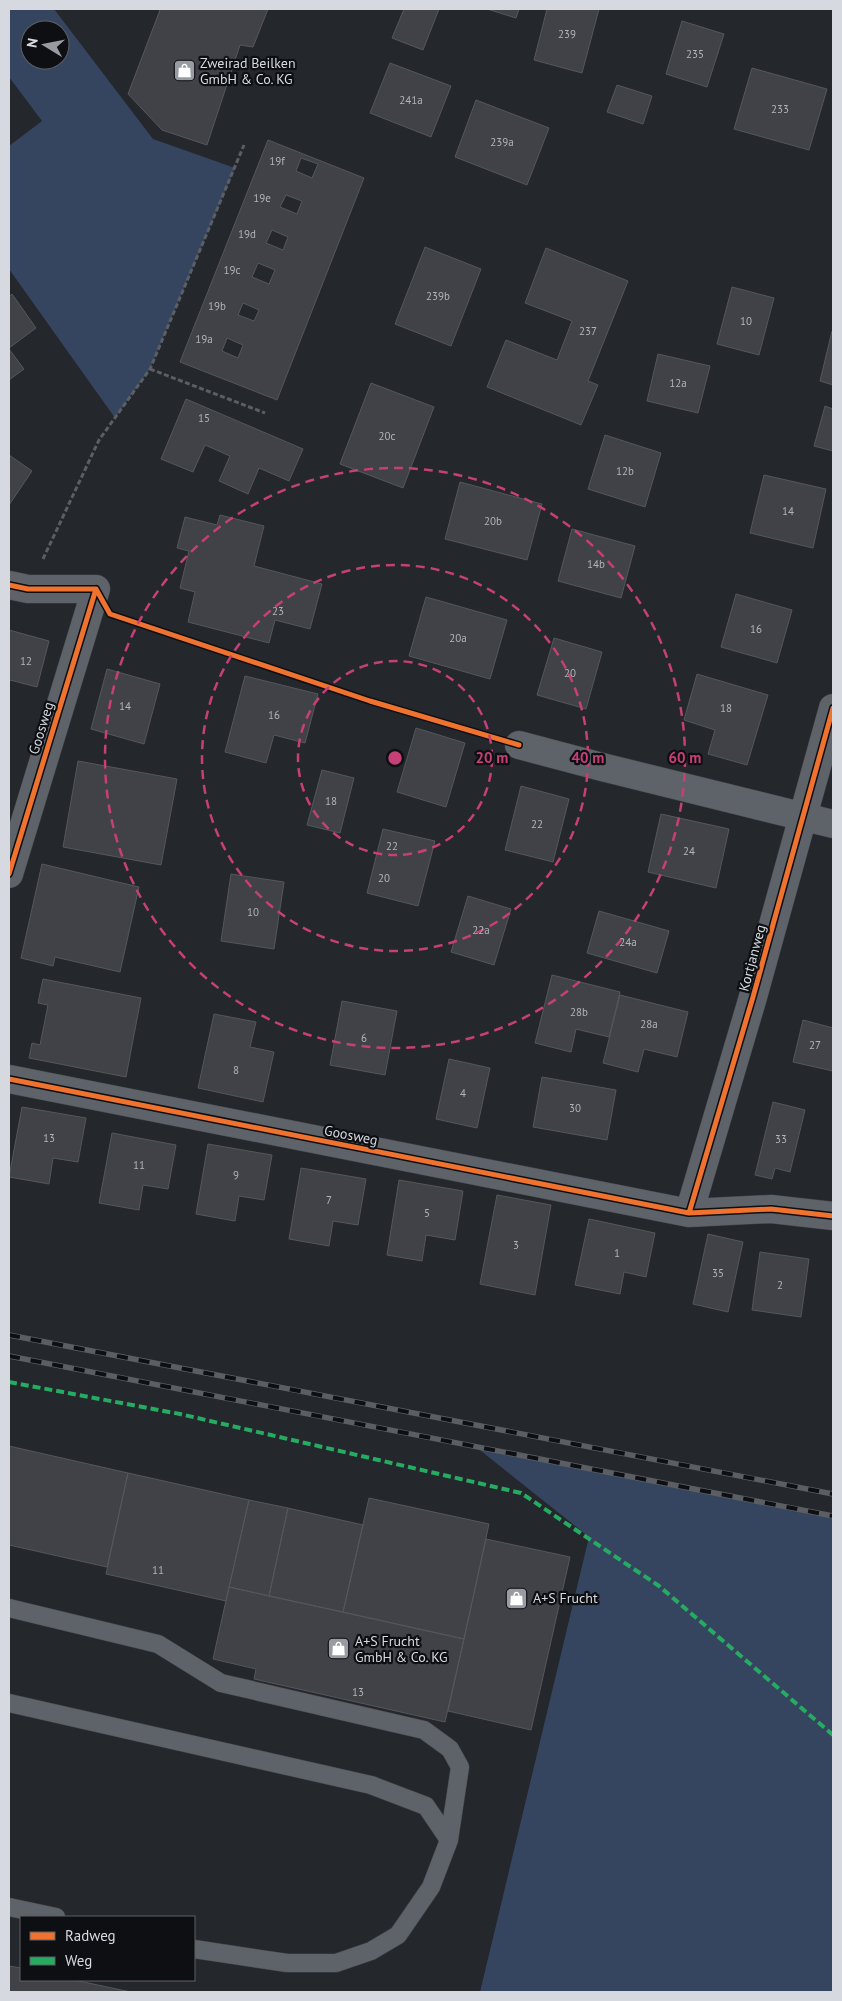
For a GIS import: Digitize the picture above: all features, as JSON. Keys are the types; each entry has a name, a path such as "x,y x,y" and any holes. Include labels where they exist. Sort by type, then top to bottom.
{"street":[{"name":"Goosweg","path":"9,874 96,589 19,587"},
{"name":"Kortjanweg","path":"689,1213 753,997 833,708"},
{"path":"519,745 833,824"},
{"name":"Goosweg","path":"9,1079 689,1213 771,1209 833,1216"}],"lane":[{"path":"9,1608 158,1644 221,1683 424,1730 450,1749 460,1767 450,1840 431,1887 398,1935 370,1951 336,1963 287,1963 214,1953 195,1948"},
{"path":"9,1703 371,1785 426,1806 450,1840"},
{"path":"9,1907 51,1916"}],"path":[{"path":"19,587 99,440 150,369 244,145"},
{"path":"150,369 265,413"}],"shaded area":[{"path":"9,9 54,9 62,20 20,20 20,70 70,70 70,30 153,139 235,168 150,369 115,418 9,269 9,146 42,121 9,77"},
{"path":"476,1447 833,1516 833,1992 480,1992 589,1537"}],"building":[{"name":"Zweirad Beilken GmbH & Co. KG","path":"156,9 268,9 253,47 240,45 207,145 162,130 128,94 160,10"},
{"path":"404,9 439,9 423,50 392,38"},
{"path":"487,9 519,9 516,18"},
{"path":"547,9 599,9 582,73 534,60"},
{"path":"682,21 724,34 707,87 666,74"},
{"path":"390,63 451,86 431,137 370,113"},
{"path":"752,68 827,89 809,150 734,129"},
{"path":"617,85 652,96 643,124 607,112"},
{"path":"476,100 549,128 527,185 455,157"},
{"path":"268,140 364,178 277,400 180,362","holes":["301,158 318,164 312,178 296,171","286,195 302,201 297,214 280,207","272,230 288,237 283,250 266,243","258,263 275,270 269,284 252,277","243,303 259,310 254,321 238,315","227,338 243,345 238,358 222,351"]},
{"path":"425,247 481,269 451,346 395,324"},
{"path":"546,248 628,281 588,381 598,385 581,425 487,387 506,340 557,360 572,321 525,303"},
{"path":"732,287 774,298 759,355 717,344"},
{"path":"12,294 36,328 9,348 9,297"},
{"path":"833,331 833,385 820,381"},
{"path":"9,349 24,369 9,380"},
{"path":"658,354 710,366 698,413 647,401"},
{"path":"371,383 434,407 403,488 340,464"},
{"path":"186,399 303,449 289,481 259,468 248,494 219,481 230,456 205,445 193,472 161,459"},
{"path":"825,406 833,409 833,451 814,446"},
{"path":"605,435 661,453 645,507 588,489"},
{"path":"9,455 32,471 9,505"},
{"path":"764,475 826,489 813,548 750,533"},
{"path":"460,482 542,504 527,560 445,539"},
{"path":"220,515 264,526 254,566 322,584 310,629 275,620 269,643 188,622 195,592 180,588 189,551 177,548 185,517 217,525"},
{"path":"572,529 635,546 621,598 558,581"},
{"path":"736,594 792,610 777,663 721,647"},
{"path":"426,597 507,620 490,679 409,656"},
{"path":"9,630 49,641 37,687 10,680 9,685"},
{"path":"554,638 602,652 586,709 537,695"},
{"path":"107,669 160,684 144,744 91,729"},
{"path":"697,674 768,695 747,765 708,754 715,730 684,720"},
{"path":"245,676 318,694 305,743 274,735 266,763 225,752"},
{"path":"416,728 465,743 446,807 397,792"},
{"path":"78,761 177,779 161,865 63,847"},
{"path":"322,770 354,778 340,833 307,825"},
{"path":"521,786 569,799 553,862 505,850"},
{"path":"661,814 729,829 716,888 648,872"},
{"path":"383,829 435,841 418,906 367,893"},
{"path":"42,864 139,887 120,972 55,957 53,966 21,958"},
{"path":"231,874 284,882 274,949 221,941"},
{"path":"468,896 511,909 494,965 451,952"},
{"path":"599,911 669,931 657,973 587,953"},
{"path":"552,975 620,992 609,1037 576,1029 571,1052 535,1043"},
{"path":"43,979 141,998 126,1077 29,1058 32,1043 40,1045 48,1005 38,1003"},
{"path":"620,995 688,1012 677,1057 644,1049 638,1072 603,1063"},
{"path":"342,1001 397,1011 385,1075 330,1065"},
{"path":"214,1014 256,1022 250,1047 274,1052 263,1102 198,1088"},
{"path":"803,1020 833,1028 833,1071 793,1062"},
{"path":"449,1059 490,1068 477,1128 436,1119"},
{"path":"542,1077 616,1090 607,1140 533,1127"},
{"path":"773,1102 805,1110 790,1172 775,1168 772,1179 755,1175"},
{"path":"22,1107 86,1118 78,1162 53,1158 49,1184 9,1177"},
{"path":"112,1133 176,1145 168,1189 143,1185 139,1210 99,1203"},
{"path":"208,1144 272,1155 264,1200 239,1196 235,1221 196,1214"},
{"path":"301,1168 366,1179 358,1225 333,1221 329,1246 289,1239"},
{"path":"399,1180 463,1191 455,1240 426,1235 422,1261 387,1255"},
{"path":"497,1195 551,1205 535,1295 480,1284"},
{"path":"589,1219 655,1233 646,1277 624,1272 620,1294 575,1285"},
{"path":"708,1234 743,1242 728,1312 693,1304"},
{"path":"760,1252 809,1259 801,1317 752,1310"},
{"path":"9,1446 128,1473 107,1567 9,1545"},
{"path":"128,1473 249,1500 226,1601 106,1574"},
{"path":"369,1498 489,1524 464,1639 343,1612"},
{"path":"249,1500 288,1508 269,1596 229,1587"},
{"path":"288,1508 363,1525 343,1612 269,1596"},
{"name":"A+S Frucht","path":"486,1539 570,1557 531,1730 448,1711"},
{"name":"A+S Frucht GmbH & Co. KG","path":"229,1587 464,1639 445,1722 254,1679 256,1669 213,1659"},
{"path":"9,1966 20,1968 20,1981 79,1981 131,1992 9,1992"}],"railway":[{"path":"9,1335 833,1494"},
{"path":"9,1356 833,1516"}],"marked path":[{"path":"9,1382 180,1414 521,1493 659,1586 833,1735"}],"cycle path":[{"path":"9,585 28,589 96,589"},
{"path":"96,589 110,614 370,701 519,745"},
{"path":"9,874 96,589"},
{"path":"689,1213 753,997 833,708"},
{"path":"9,1079 689,1213 771,1209 833,1216"}],"place":[{"name":"Zweirad Beilken GmbH & Co. KG","path":"184,71"},
{"name":"A+S Frucht","path":"517,1598"},
{"name":"A+S Frucht GmbH & Co. KG","path":"339,1649"}]}
